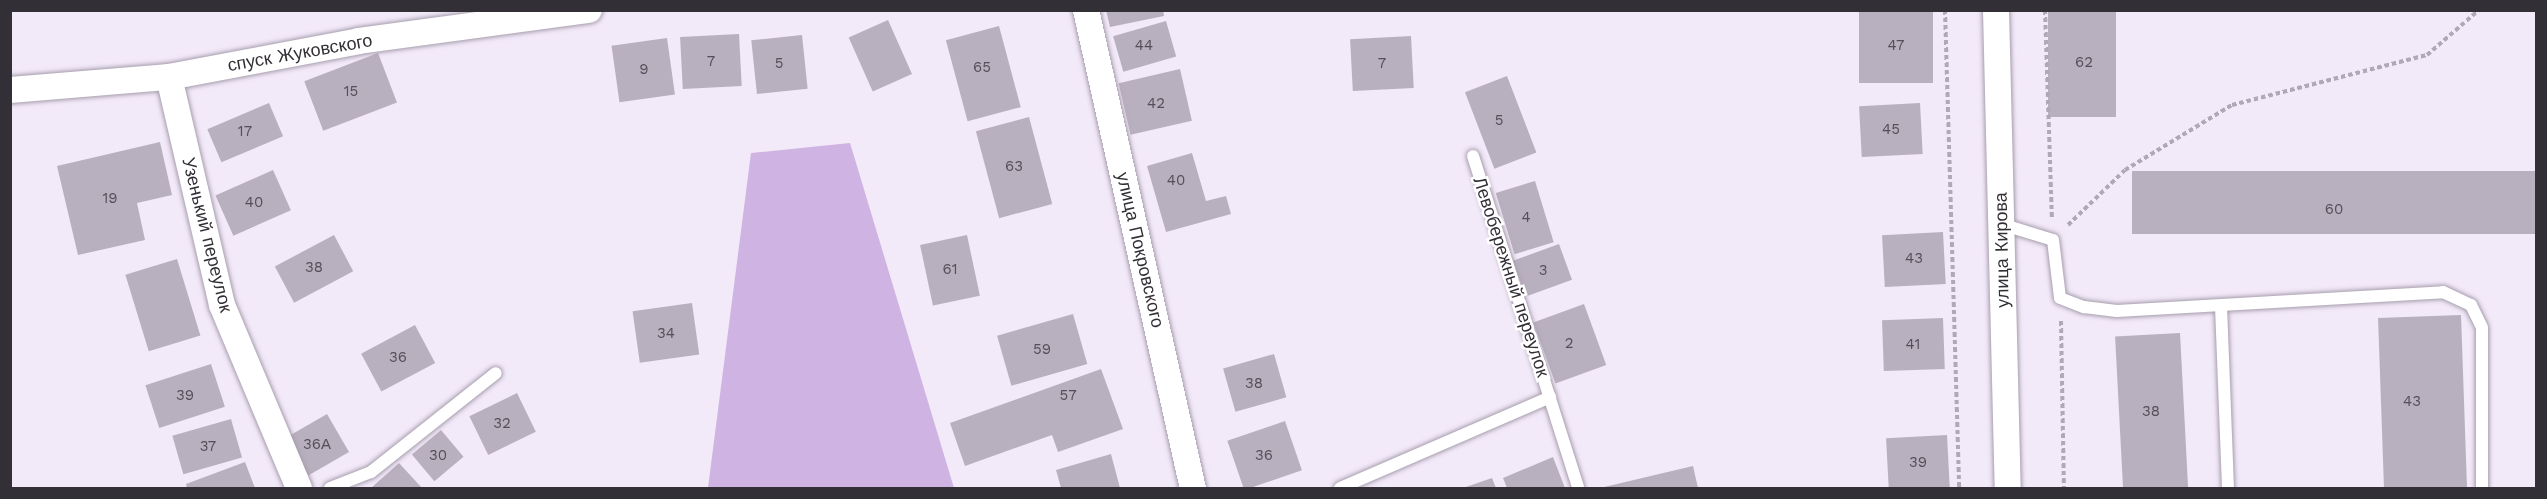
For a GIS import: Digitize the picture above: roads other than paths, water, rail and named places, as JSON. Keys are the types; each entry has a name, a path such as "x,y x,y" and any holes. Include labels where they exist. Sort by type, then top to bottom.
{"street":[{"name":"спуск Жуковского","path":"10,90 169,77 496,16 589,10"},
{"name":"улица Покровского","path":"1086,10 1193,489"},
{"name":"улица Кирова","path":"1996,10 2008,489"},
{"name":"Узенький переулок","path":"169,77 222,305 299,489"}],"lane":[{"name":"Левобережный переулок","path":"1473,156 1578,489"},
{"path":"2001,224 2053,240 2060,298 2117,311 2443,292 2472,305 2482,328 2482,489"},
{"path":"2221,306 2228,489"},
{"path":"330,489 371,472 496,373"},
{"name":"Левобережный переулок","path":"1340,489 1550,397"}]}
